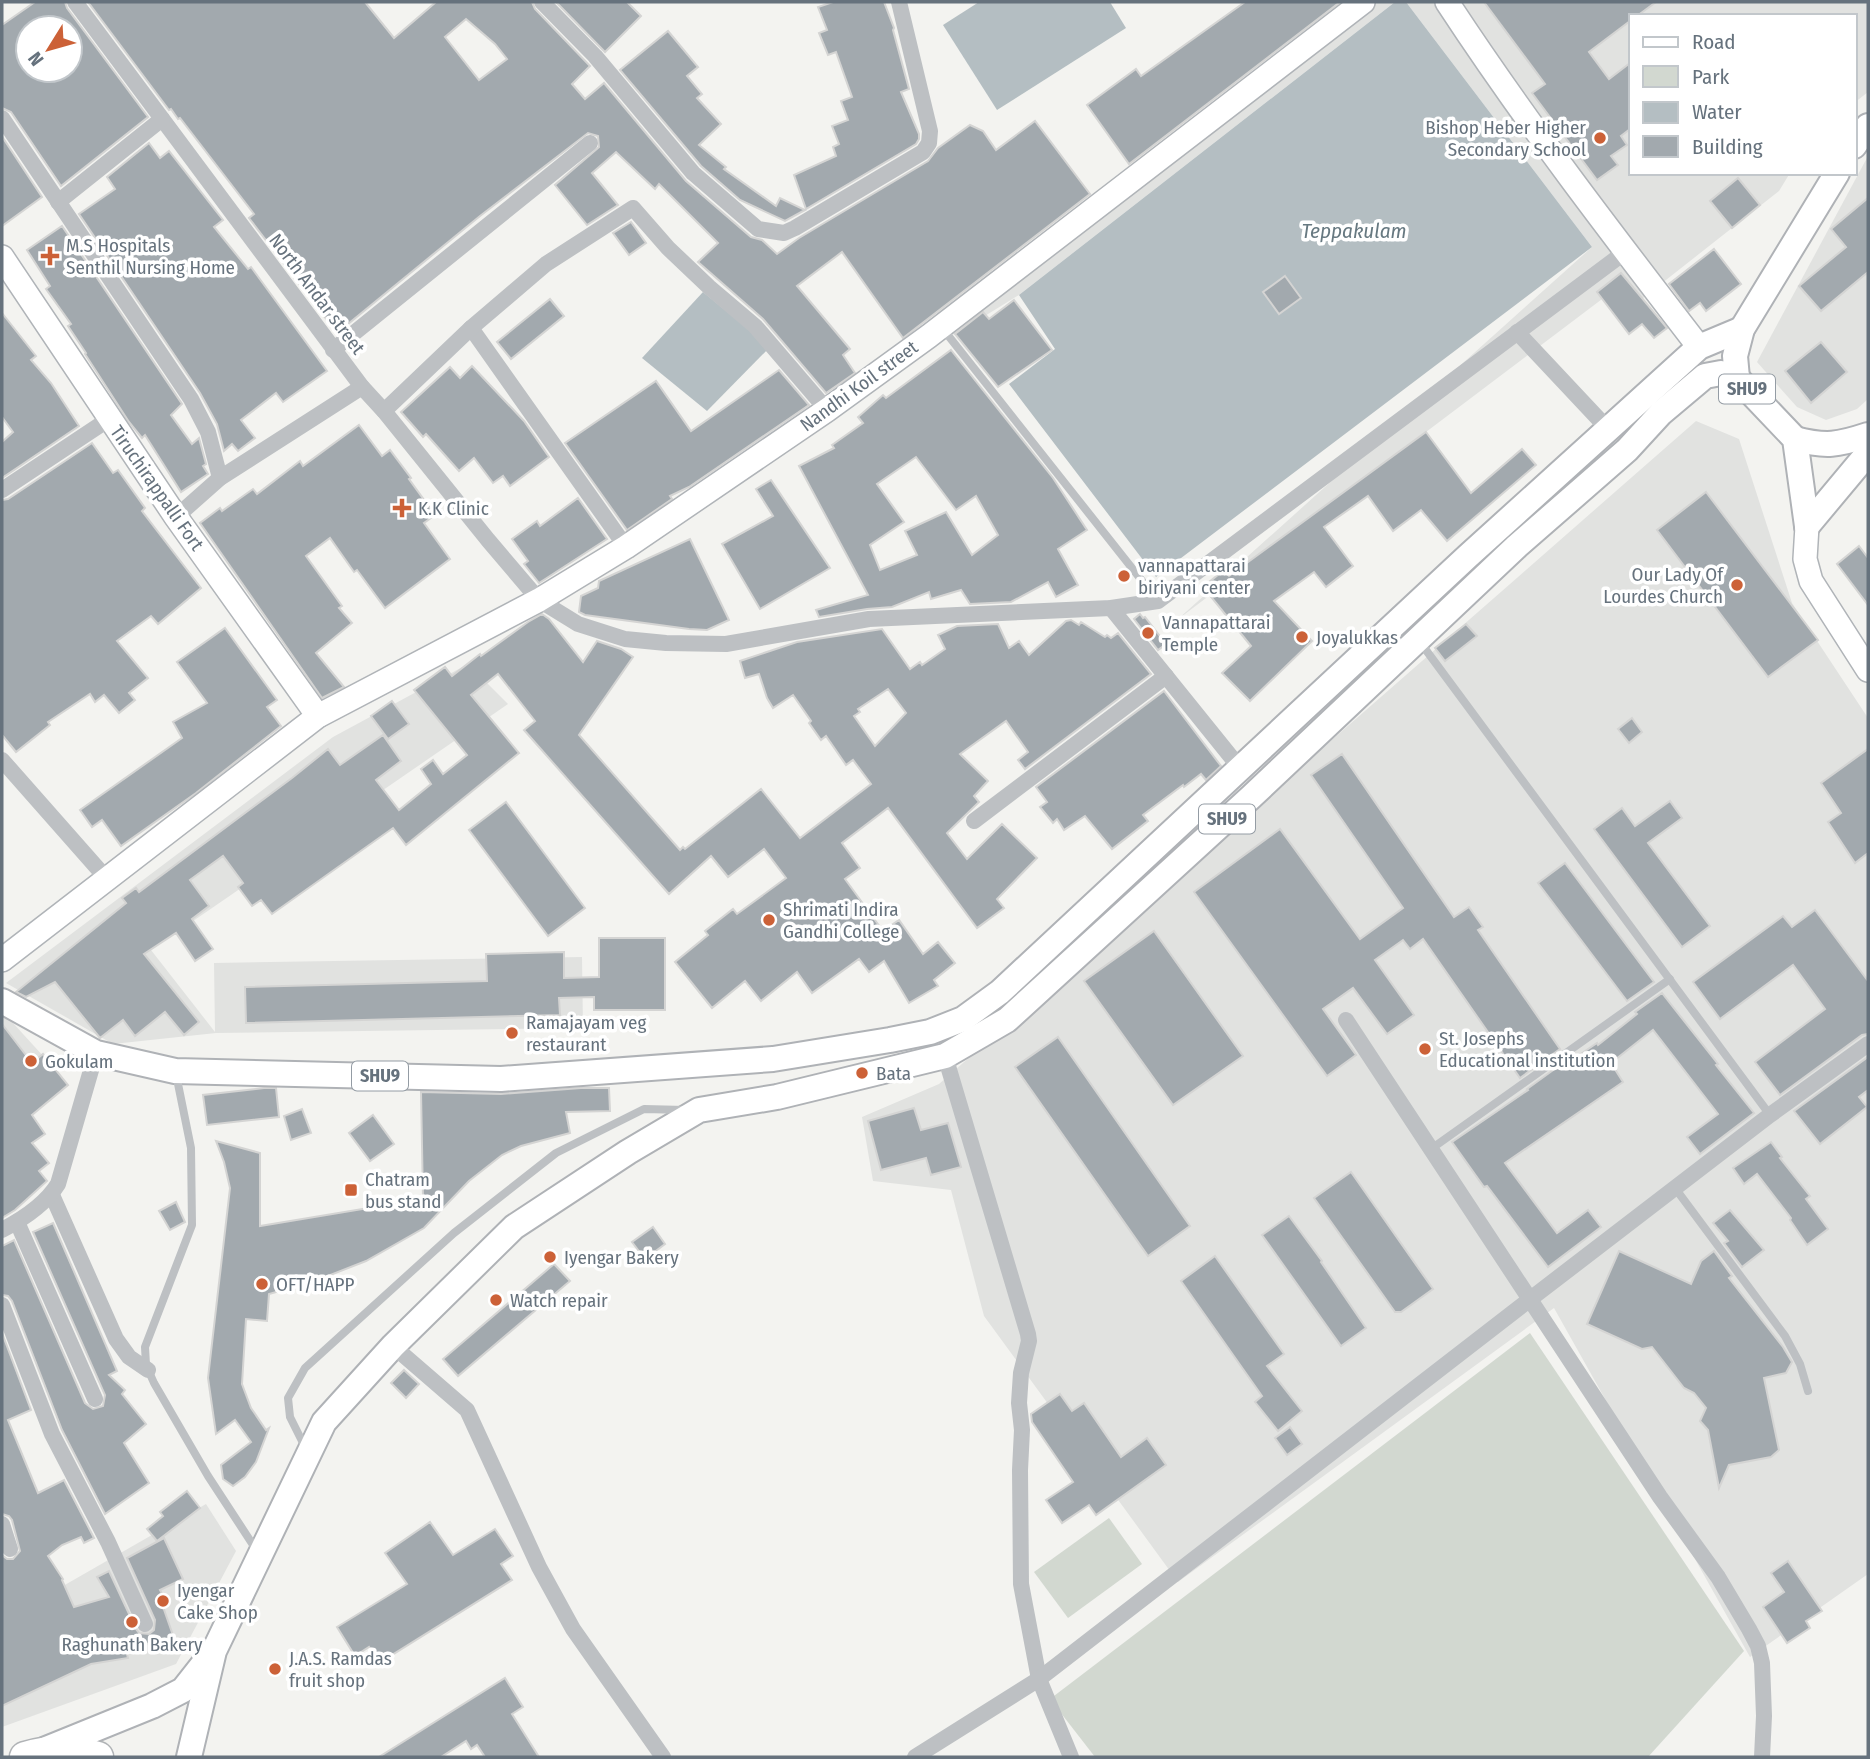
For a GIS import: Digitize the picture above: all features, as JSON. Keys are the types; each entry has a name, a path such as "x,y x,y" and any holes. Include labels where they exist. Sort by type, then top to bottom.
{"highway":[{"path":"28,1756 66,1750 98,1757"}],"main road":[{"path":"1856,143 1868,126"},
{"path":"1742,329 1836,175"},
{"name":"SHU9","path":"2,1000 96,1053 175,1071 501,1079 773,1059 917,1034 963,1019 1000,992 1699,347 1742,329"},
{"name":"SHU9","path":"1737,379 1735,356 1742,329"},
{"name":"SHU9","path":"777,1097 945,1056 1007,1020 1251,797 1517,546 1627,450 1661,413 1705,376 1721,373 1737,379 1795,439"},
{"path":"1807,526 1795,439 1816,444 1840,445 1868,435"},
{"path":"1807,526 1868,453"},
{"path":"190,1757 214,1651 324,1422 393,1346 514,1227 628,1152 698,1110 777,1097 773,1059"},
{"path":"28,1756 152,1706 183,1690 214,1651"}],"street":[{"name":"North Andar street","path":"75,2 362,387 540,600 578,624 625,639 726,644 869,620 1111,608 1158,601"},
{"path":"542,2 595,57 693,173 758,229 784,233 912,159 928,146 930,131 899,2"},
{"name":"Nandhi Koil street","path":"2,960 318,716 540,600 626,547 827,410 941,326 1363,2"},
{"path":"1447,2 1484,58 1625,252 1699,347"},
{"path":"2,118 191,399 208,432 220,478"},
{"path":"58,202 162,119"},
{"path":"333,350 590,143"},
{"path":"384,411 471,328 546,264 633,208 668,248 755,326 827,410"},
{"path":"1158,601 1625,252"},
{"name":"Tiruchirappalli Fort","path":"2,257 176,517 318,716"},
{"path":"471,328 626,547"},
{"path":"1517,332 1608,429"},
{"path":"176,517 220,478 362,387"},
{"path":"2,490 109,419"},
{"path":"1807,526 1805,559 1811,581 1868,670"},
{"path":"1111,608 1240,768"},
{"path":"974,821 1166,676"},
{"path":"2,760 107,879"},
{"path":"1346,1020 1660,1497 1718,1577 1749,1629 1758,1646 1762,1663 1765,1716 1762,1757"},
{"path":"915,1757 1039,1678 1770,1115 1868,1044"},
{"path":"2,1230 52,1195 58,1184 96,1053"},
{"path":"945,1056 1028,1334 1019,1403 1022,1430 1021,1584 1039,1678 1070,1757"},
{"path":"52,1195 116,1339 129,1357 148,1370"},
{"path":"17,1222 95,1399"},
{"path":"2,1305 52,1434 108,1542 145,1624"},
{"path":"393,1346 467,1410 539,1567 573,1629 663,1757"},
{"path":"2,1524 10,1549"}],"lane":[{"path":"941,326 1158,601"},
{"path":"1419,639 1770,1115"},
{"path":"1431,1149 1670,979"},
{"path":"175,1071 191,1148 192,1225 145,1347 148,1370 208,1476 260,1555"},
{"path":"309,1455 290,1417 288,1398 305,1368 454,1233 556,1153 643,1109 698,1110"},
{"path":"1675,1188 1785,1336 1800,1364 1808,1391"}],"shaded area":[{"path":"1347,2 1395,2 1019,295 954,335 937,313"},
{"path":"1406,2 1868,2 1868,92 1856,101 1856,14 1629,14 1629,175 1789,175 1779,191 1638,302 1622,284 1177,620 1592,247"},
{"path":"1868,156 1868,399 1857,409 1826,420 1797,407 1757,362"},
{"name":"St. Josephs Educational institution","path":"1696,421 1739,439 1792,603 1868,718 1868,1574 1750,1657 1554,1308 1178,1582 984,1316 951,1190 873,1181 862,1117 939,1084"},
{"path":"468,664 508,704 151,950 215,1032 214,963 582,957 583,1028 216,1033 113,1044 6,983 333,737"},
{"path":"2,1011 44,1057 2,1089"},
{"path":"206,1504 236,1551 176,1664 2,1727 2,1621"}],"green space":[{"path":"1530,1333 1744,1651 1648,1757 1095,1757 1050,1699"},
{"path":"1109,1518 1142,1564 1068,1618 1034,1572"}],"water":[{"path":"979,2 1110,2 1126,28 997,110 943,25"},
{"name":"Teppakulam","path":"1395,2 1406,2 1592,247 1156,577 1009,384 1055,349 1019,295"},
{"path":"703,292 770,347 707,411 642,358"}],"building":[{"path":"35,2 65,2 71,14 18,14"},
{"path":"88,2 365,2 394,38 436,2 532,2 535,9 590,66 572,84 585,99 604,83 686,181 751,237 762,240 777,254 928,161 938,148 970,125 983,131 996,150 1035,121 1090,194 903,338 842,252 797,286 850,349 843,355 855,373 826,393 763,319 698,262 718,243 659,184 655,189 616,152 592,173 618,205 587,225 555,185 599,147 598,136 588,133 480,216 337,333 249,218 254,214 180,118 169,110","holes":["466,19 495,44 507,59 479,80 445,37"]},
{"path":"556,2 627,2 641,16 605,52"},
{"path":"833,2 884,2 894,28 909,89 901,92 919,139 916,144 806,209 794,175 836,156 833,147 839,144 832,126 848,120 841,101 852,97 836,52 828,55 819,33 827,30 818,7"},
{"path":"1245,2 1340,2 1129,164 1087,105 1136,69 1141,76"},
{"path":"1484,2 1656,2 1640,14 1629,14 1629,22 1589,52 1609,79 1629,64 1629,130 1621,136 1627,145 1611,156 1618,165 1597,180 1532,93 1545,84"},
{"path":"14,17 14,84 84,84 84,31 148,117 61,186 11,112 2,108 2,25"},
{"path":"668,31 698,67 687,76 702,94 697,98 721,124 699,145 726,167 724,169 776,206 780,198 805,210 785,221 740,200 701,166 620,70"},
{"path":"2,139 42,197 2,226"},
{"path":"149,143 160,158 169,151 223,220 214,227 248,269 251,267 327,371 283,402 276,393 241,420 255,438 238,451 232,444 224,451 217,424 200,393 79,214 115,189 107,177"},
{"path":"1738,178 1760,205 1732,228 1710,201"},
{"path":"1868,198 1868,272 1821,311 1799,286 1846,247 1831,229"},
{"path":"631,222 646,243 629,255 613,233"},
{"path":"62,226 182,404 171,415 192,444 199,438 206,464 203,466 208,474 181,492 145,435 142,438 129,422 85,354 68,326 71,324 46,289 50,286 27,250"},
{"path":"1714,249 1741,284 1706,311 1700,303 1689,311 1669,284"},
{"path":"1621,273 1667,328 1654,338 1642,324 1629,334 1597,292"},
{"path":"1285,276 1301,298 1279,314 1263,292"},
{"path":"550,299 564,316 511,359 497,342"},
{"path":"1014,300 1052,350 998,387 955,334 983,312 989,319"},
{"path":"2,313 36,356 31,360 51,383 79,426 2,478 2,442 13,432 2,417"},
{"path":"1821,342 1847,372 1811,403 1785,371"},
{"path":"951,350 1053,478 1087,530 1058,549 1078,585 1056,597 1048,582 1011,602 970,604 961,590 931,599 929,592 892,607 819,617 816,610 868,595 799,466 834,448 832,445 863,423 858,417 883,395 886,398","holes":["916,457 956,510 976,496 998,535 972,555 946,512 905,531 917,555 880,570 870,545 904,522 877,484"]},
{"path":"472,366 524,421 549,457 510,486 503,476 493,483 474,458 459,471 426,434 423,437 401,412 450,367 460,378"},
{"path":"779,370 809,405 689,487 670,496 672,499 627,530 565,443 656,381 691,431"},
{"path":"359,425 382,456 390,450 411,478 409,479 435,515 424,523 450,559 385,608 357,570 354,572 330,538 306,556 342,606 339,608 352,623 316,653 344,687 322,698 200,523 253,489 257,494 300,461 303,466"},
{"path":"1426,432 1471,493 1522,449 1536,465 1447,541 1421,510 1393,531 1368,496 1324,527 1353,566 1326,587 1314,572 1274,601 1312,641 1250,701 1222,673 1251,646 1203,587 1224,570 1229,576"},
{"path":"92,443 113,473 118,470 145,508 142,511 201,588 158,624 151,616 117,641 148,678 129,693 135,700 119,713 104,695 95,702 90,694 48,722 50,725 16,752 2,735 2,500 8,499"},
{"path":"771,480 830,568 760,609 722,544 773,516 756,489"},
{"name":"Our Lady Of Lourdes Church","path":"1706,492 1818,640 1768,677 1657,530"},
{"path":"578,498 607,539 539,583 524,564 528,561 512,539 537,521 540,526"},
{"path":"690,539 729,620 707,630 585,615 579,612 581,596 598,588 599,581"},
{"path":"1859,546 1868,558 1868,605 1837,564"},
{"path":"542,614 549,619 583,662 597,641 621,649 633,657 579,735 680,850 683,847 685,849 761,789 800,838 871,784 853,760 846,765 826,736 821,740 793,695 773,708 759,674 745,678 740,661 797,642 882,629 910,669 920,662 922,665 945,649 938,635 957,626 998,624 1009,648 1019,641 1029,655 1066,621 1071,620 1079,625 1081,622 1105,637 1107,635 1111,638 1118,633 1151,674 1025,769 1018,760 1028,752 1006,721 960,754 988,781 974,796 979,802 947,833 967,859 1002,824 1037,858 997,899 1004,908 977,928 888,808 842,843 860,868 845,879 883,931 899,920 923,954 938,942 955,963 934,980 938,986 909,1003 884,961 869,972 859,959 812,993 797,972 761,1001 745,981 712,1008 675,962 708,935 705,931 733,909 737,914 786,878 764,849 728,877 711,856 669,894 524,730 535,721 498,674 471,695 519,753 406,845 393,828 272,914 261,900 252,906 238,887 243,883 223,856 190,880 209,906 192,919 213,949 195,961 176,933 144,954 199,1022 184,1035 165,1012 135,1036 123,1020 100,1038 55,982 26,997 16,992 126,903 122,898 136,888 139,892 328,749 340,765 383,735 401,761 376,780 399,810 431,784 421,769 433,760 443,774 467,755 414,690 445,667 452,676","holes":["888,689 906,713 875,746 854,716 860,712 858,709"]},
{"name":"Vannapattarai Temple","path":"1140,614 1166,644 1158,650 1134,619"},
{"path":"1466,624 1477,636 1445,661 1435,648"},
{"path":"225,628 277,700 267,707 281,726 196,793 121,846 102,820 92,827 80,810 182,738 173,722 207,703 177,662"},
{"path":"1164,691 1221,766 1206,780 1201,774 1184,787 1183,785 1143,815 1148,821 1112,849 1085,816 1064,830 1057,819 1053,823 1040,807 1047,802 1036,787"},
{"path":"392,701 409,724 388,739 371,716"},
{"path":"1632,718 1642,732 1629,743 1618,729"},
{"path":"1868,749 1868,853 1855,863 1828,822 1841,813 1821,783"},
{"path":"1342,754 1454,917 1469,907 1483,927 1478,930 1560,1049 1520,1078 1423,939 1410,949 1403,940 1375,960 1414,1015 1387,1034 1353,988 1323,1009 1356,1055 1327,1076 1194,892 1280,829 1360,939 1403,908 1311,775"},
{"path":"1670,801 1682,818 1648,843 1710,926 1682,947 1594,829 1622,808 1635,826"},
{"path":"506,802 585,908 548,936 469,830"},
{"path":"1565,863 1654,982 1627,1001 1538,883"},
{"path":"1815,910 1868,981 1868,1034 1862,1035 1780,1095 1755,1062 1825,1009 1793,965 1720,1019 1693,982 1783,916 1792,927"},
{"path":"1154,931 1243,1056 1173,1105 1084,981"},
{"path":"599,938 665,938 665,1010 594,1010 594,997 559,998 560,1015 246,1023 245,987 487,981 486,954 564,952 564,978 599,977"},
{"path":"1662,993 1754,1113 1700,1154 1687,1137 1718,1114 1653,1030 1611,1063 1623,1082 1505,1163 1557,1233 1588,1210 1601,1227 1548,1267 1452,1142 1567,1060 1569,1062 1597,1043 1598,1045 1637,1014 1635,1012"},
{"path":"2,1024 32,1063 43,1054 68,1085 32,1115 45,1134 32,1143 49,1163 39,1171 47,1181 2,1218"},
{"path":"1058,1037 1190,1226 1148,1256 1015,1067"},
{"path":"1868,1057 1868,1090 1859,1097 1867,1107 1820,1144 1794,1111"},
{"path":"276,1088 279,1117 207,1125 203,1095"},
{"name":"OFT/HAPP","path":"609,1088 610,1111 566,1112 570,1133 521,1146 502,1155 469,1181 424,1228 366,1261 315,1281 269,1294 267,1321 246,1319 242,1384 251,1408 266,1430 269,1428 256,1462 245,1477 233,1486 223,1479 221,1465 251,1442 235,1420 216,1434 208,1378 230,1188 216,1141 260,1153 260,1226 423,1199 421,1092 501,1094"},
{"path":"914,1108 921,1130 948,1123 961,1167 931,1175 926,1158 881,1170 868,1121"},
{"path":"302,1109 311,1133 291,1140 284,1116"},
{"path":"373,1115 394,1144 370,1161 349,1133"},
{"path":"1771,1142 1810,1196 1806,1199 1828,1229 1807,1245 1791,1218 1757,1174 1744,1184 1733,1168"},
{"path":"1351,1172 1433,1289 1401,1312 1395,1312 1314,1198"},
{"path":"176,1202 185,1222 170,1230 159,1211"},
{"path":"1730,1210 1764,1250 1742,1267 1724,1243 1728,1241 1713,1223"},
{"path":"1289,1216 1366,1328 1341,1346 1262,1235"},
{"path":"53,1223 117,1371 109,1375 125,1390 122,1394 146,1424 124,1443 149,1483 105,1514 62,1430 12,1301 8,1296 2,1295 2,1246 14,1240 85,1403 93,1409 103,1406 105,1395 33,1232"},
{"path":"653,1227 665,1244 645,1259 632,1242"},
{"path":"1619,1251 1691,1284 1701,1261 1714,1251 1732,1276 1729,1278 1792,1362 1786,1373 1764,1378 1779,1450 1771,1457 1729,1465 1719,1488 1708,1430 1700,1421 1706,1408 1694,1393 1684,1388 1652,1347 1642,1349 1587,1324"},
{"path":"1215,1256 1284,1354 1267,1366 1302,1411 1278,1431 1255,1402 1262,1396 1181,1281"},
{"path":"554,1264 570,1281 458,1376 443,1359"},
{"path":"2,1333 31,1410 8,1420 38,1493 64,1480 94,1538 84,1543 81,1537 62,1545 48,1556 63,1579 74,1607 109,1597 97,1577 109,1571 136,1629 139,1633 149,1634 154,1630 155,1620 127,1558 164,1538 183,1579 160,1590 165,1599 161,1601 175,1641 156,1648 153,1641 127,1654 128,1658 91,1664 2,1706 2,1555 13,1559 20,1551 12,1520 2,1514"},
{"path":"404,1370 419,1384 406,1398 391,1383"},
{"path":"1060,1394 1072,1411 1084,1403 1121,1457 1147,1438 1166,1465 1096,1515 1089,1505 1062,1523 1046,1500 1073,1482 1032,1422 1031,1414"},
{"path":"1290,1427 1302,1444 1287,1455 1275,1438"},
{"path":"187,1491 200,1508 157,1541 147,1529 163,1516 160,1512"},
{"path":"430,1522 453,1555 495,1529 513,1556 501,1564 512,1580 379,1663 369,1647 355,1656 337,1627 407,1584 385,1553"},
{"path":"1788,1561 1822,1611 1806,1621 1810,1628 1787,1643 1763,1607 1784,1592 1771,1573"},
{"path":"505,1678 523,1707 512,1714 539,1757 485,1757 477,1745 471,1749 466,1741 441,1757 379,1757"}],"place":[{"name":"Bishop Heber Higher Secondary School","path":"1600,138"},
{"name":"M.S Hospitals Senthil Nursing Home","path":"50,256"},
{"name":"K.K Clinic","path":"402,508"},
{"name":"vannapattarai biriyani center","path":"1124,576"},
{"name":"Our Lady Of Lourdes Church","path":"1737,585"},
{"name":"Vannapattarai Temple","path":"1148,633"},
{"name":"Joyalukkas","path":"1302,637"},
{"name":"Shrimati Indira Gandhi College","path":"769,920"},
{"name":"Ramajayam veg restaurant","path":"512,1033"},
{"name":"St. Josephs Educational institution","path":"1425,1049"},
{"name":"Gokulam","path":"31,1061"},
{"name":"Bata","path":"862,1073"},
{"name":"Chatram bus stand","path":"351,1190"},
{"name":"Iyengar Bakery","path":"550,1257"},
{"name":"OFT/HAPP","path":"262,1284"},
{"name":"Watch repair","path":"496,1300"},
{"name":"Iyengar Cake Shop","path":"163,1601"},
{"name":"Raghunath Bakery","path":"132,1622"},
{"name":"J.A.S. Ramdas fruit shop","path":"275,1669"}]}
